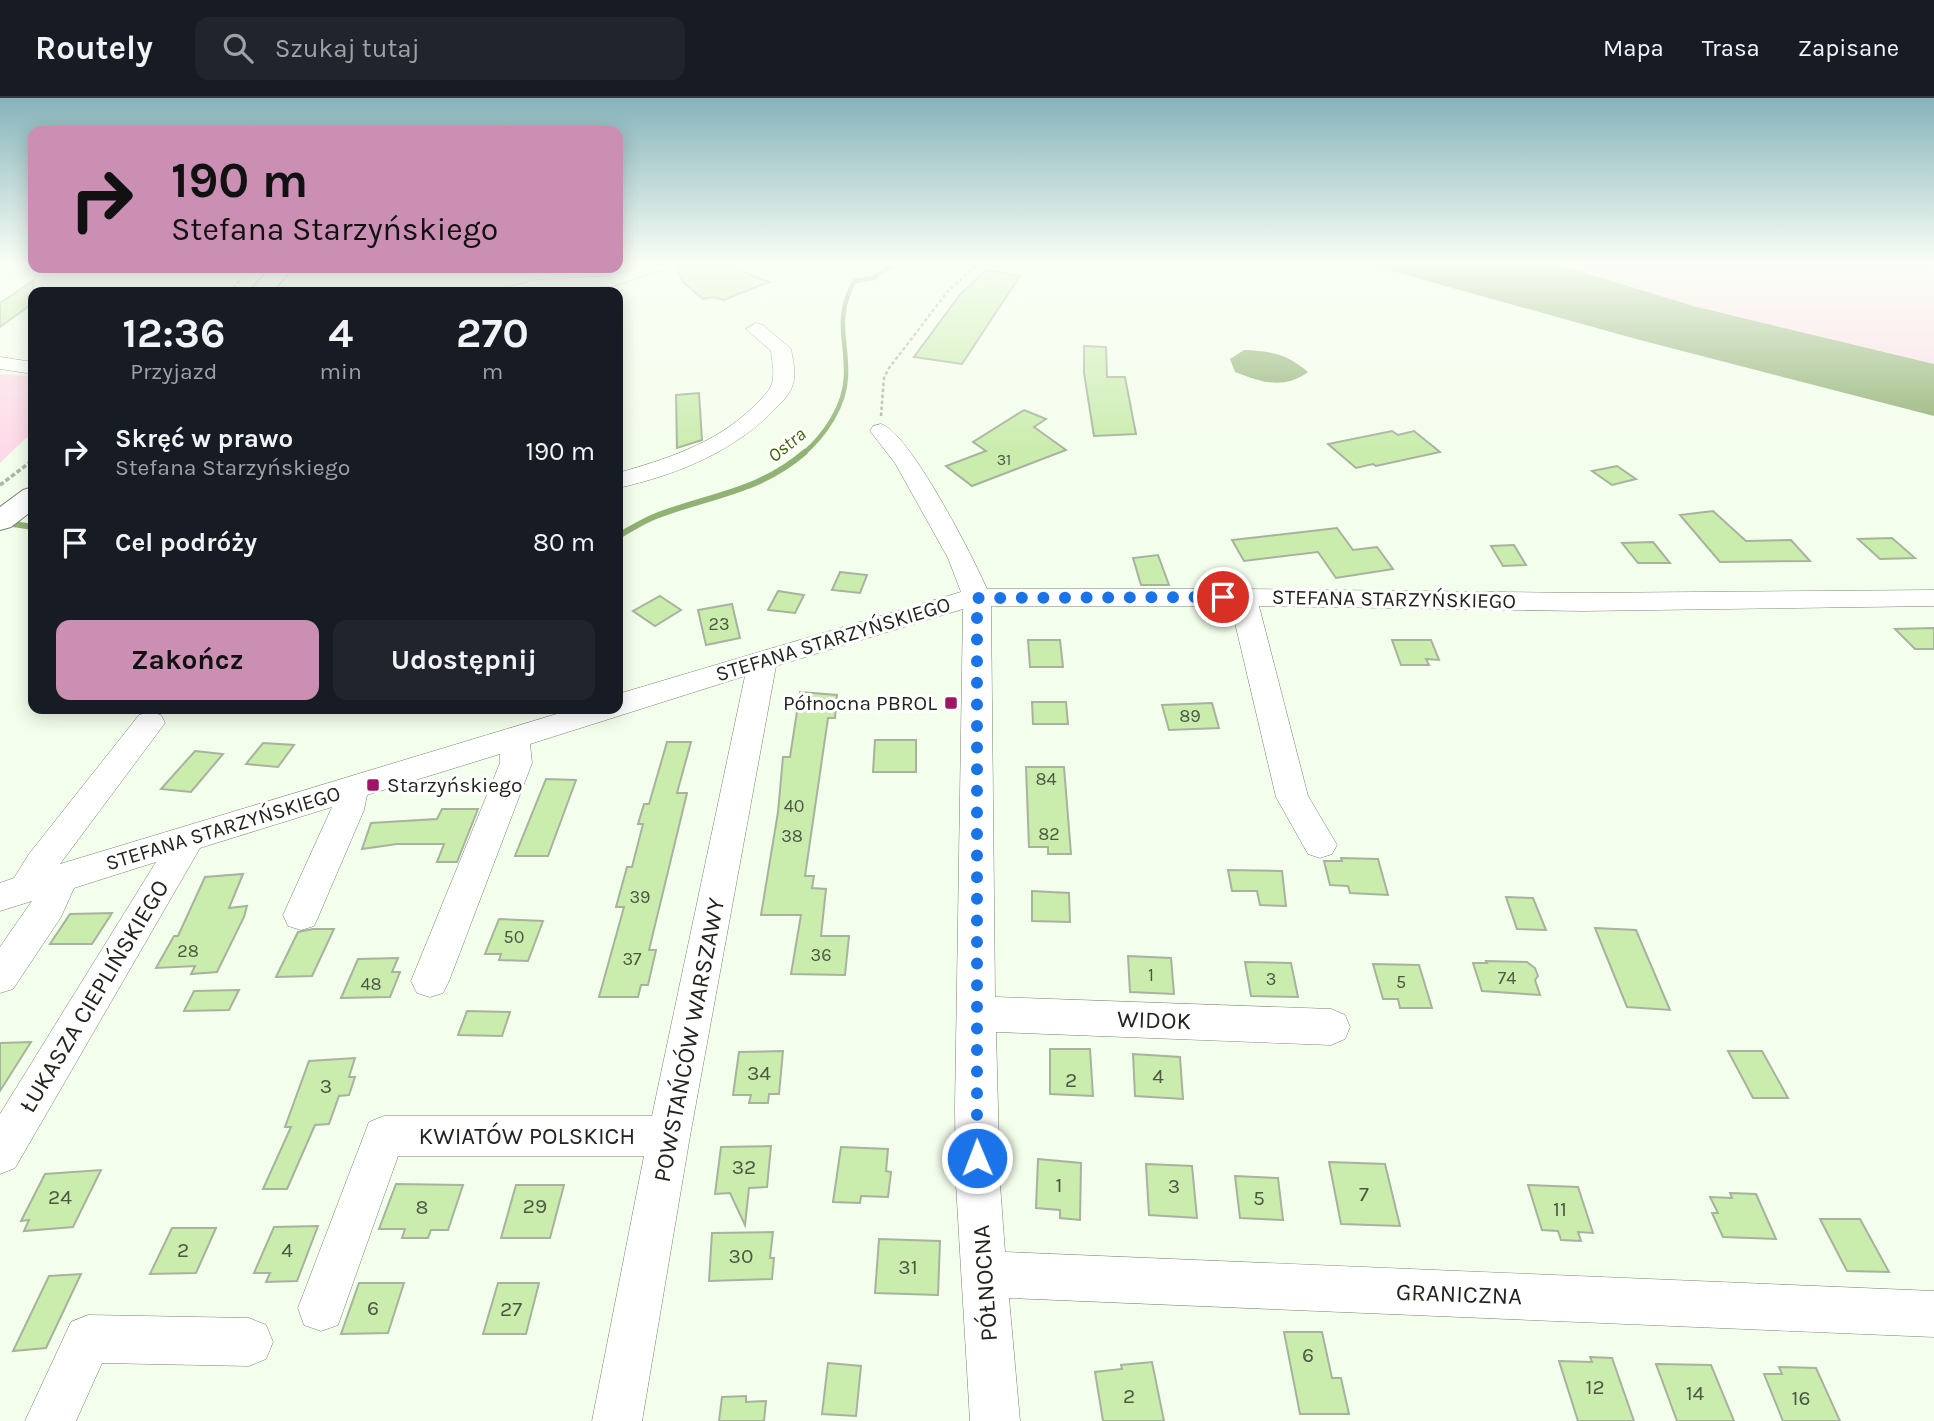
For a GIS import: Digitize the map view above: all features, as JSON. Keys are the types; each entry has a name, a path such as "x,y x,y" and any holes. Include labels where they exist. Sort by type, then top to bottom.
{"main road":[{"path":"0,521 17,480"}],"street":[{"path":"623,479 685,460 722,444 756,417 782,388 781,349 756,329"},
{"path":"0,363 28,367"},
{"path":"881,431 905,461 961,558 977,598"},
{"path":"1243,597 1292,797 1320,845"},
{"name":"STEFANA STARZYŃSKIEGO","path":"623,703 950,602 977,598 1243,597 1582,602 1934,598"},
{"name":"PÓŁNOCNA","path":"977,598 978,1184 995,1421"},
{"name":"POWSTAŃCÓW WARSZAWY","path":"617,1421 669,1136 763,660"},
{"name":"STEFANA STARZYŃSKIEGO","path":"14,893 591,714"},
{"path":"14,893 41,864 150,723"},
{"path":"430,981 516,763 514,738"},
{"path":"301,915 348,810 353,787"},
{"name":"ŁUKASZA CIEPLIŃSKIEGO","path":"0,1153 189,838"},
{"path":"0,977 48,907 61,878"},
{"name":"WIDOK","path":"976,1014 1331,1027"},
{"name":"KWIATÓW POLSKICH","path":"321,1308 384,1136 669,1136"},
{"name":"GRANICZNA","path":"985,1274 1934,1314"},
{"path":"50,1421 88,1339 249,1342"}],"path":[{"path":"881,431 884,378 921,327"}],"shaded area":[{"path":"1592,327 1779,327 1934,364 1934,416"},
{"path":"1779,327 1934,327 1934,364"},
{"path":"1244,350 1278,355 1293,361 1308,372 1299,378 1281,383 1244,376 1235,372 1230,359"},
{"path":"0,374 28,376 28,437 0,463"}],"building":[{"path":"936,327 987,327 962,364 914,357"},
{"path":"1084,346 1106,347 1107,377 1125,377 1136,434 1094,436 1084,373"},
{"path":"699,393 702,440 677,448 676,395"},
{"path":"1024,410 1046,419 1034,427 1066,450 972,486 946,466 986,451 973,442"},
{"path":"1392,431 1398,435 1414,431 1440,452 1356,468 1328,444"},
{"path":"1617,466 1636,479 1612,485 1592,471"},
{"path":"1713,511 1746,541 1791,540 1810,561 1720,562 1680,515"},
{"path":"1337,528 1353,550 1377,547 1393,569 1336,578 1318,552 1244,561 1232,540"},
{"path":"1892,538 1915,558 1880,559 1858,539"},
{"path":"1653,542 1670,563 1638,563 1622,543"},
{"path":"1514,545 1526,565 1503,566 1491,546"},
{"path":"1158,555 1169,585 1141,585 1133,558"},
{"path":"840,572 867,575 860,593 832,590"},
{"path":"778,591 804,595 795,613 768,610"},
{"path":"660,596 681,610 655,626 633,611"},
{"path":"732,604 740,638 706,645 698,610"},
{"path":"1934,628 1934,649 1915,649 1895,629"},
{"path":"1028,640 1060,640 1063,667 1030,667"},
{"path":"1392,640 1431,640 1439,660 1426,659 1429,665 1401,665"},
{"path":"800,692 837,695 835,718 828,718 805,876 814,876 812,888 826,889 821,936 849,936 845,975 791,974 801,915 761,915 778,812 783,757 790,757"},
{"path":"1032,702 1066,702 1068,724 1033,724"},
{"path":"1212,703 1219,728 1169,730 1162,705"},
{"path":"875,740 916,740 916,772 873,772"},
{"path":"667,742 691,742 677,793 687,793 649,950 656,950 648,985 641,985 638,997 599,997 624,907 616,907 627,867 632,867 643,824 638,824 644,804 649,804"},
{"path":"263,743 294,745 278,767 246,764"},
{"path":"195,751 223,754 191,792 161,789"},
{"path":"1026,767 1064,767 1071,854 1048,854 1048,847 1029,847"},
{"path":"546,779 576,780 548,856 515,856"},
{"path":"442,809 478,809 457,862 437,862 444,844 397,844 362,849 371,823 437,819"},
{"path":"1341,858 1378,859 1388,895 1350,893 1348,886 1330,885 1324,861 1342,861"},
{"path":"1228,870 1282,871 1286,906 1260,905 1257,891 1232,891"},
{"path":"243,874 229,908 247,906 217,972 191,974 195,966 156,968 174,936 178,936 205,877"},
{"path":"1032,891 1069,893 1070,922 1032,921"},
{"path":"1506,897 1533,898 1546,930 1517,929"},
{"path":"112,913 92,944 50,944 70,914"},
{"path":"499,919 543,921 528,961 499,960 501,954 485,954"},
{"path":"1595,928 1636,930 1670,1010 1627,1007"},
{"path":"334,929 312,976 276,977 298,932"},
{"path":"1128,956 1171,958 1174,994 1130,992"},
{"path":"398,958 392,972 400,972 390,997 341,998 358,959"},
{"path":"1486,961 1527,962 1535,968 1538,976 1535,980 1540,995 1482,991 1473,963 1487,963"},
{"path":"1245,962 1291,963 1298,997 1251,996"},
{"path":"1373,964 1419,965 1432,1008 1400,1008 1398,999 1383,999"},
{"path":"239,990 229,1010 184,1011 194,991"},
{"path":"467,1011 510,1012 502,1036 458,1035"},
{"path":"31,1042 0,1091 0,1043"},
{"path":"1050,1049 1090,1049 1093,1096 1050,1094"},
{"path":"783,1051 779,1094 769,1094 768,1103 749,1103 751,1095 733,1095 739,1052"},
{"path":"1728,1051 1762,1051 1788,1098 1753,1098"},
{"path":"1133,1054 1180,1057 1183,1099 1135,1096"},
{"path":"355,1058 349,1077 355,1077 349,1095 339,1096 329,1124 315,1125 287,1189 263,1189 291,1127 285,1127 309,1061"},
{"path":"771,1146 767,1187 749,1188 745,1225 730,1193 715,1194 721,1147"},
{"path":"841,1147 888,1149 886,1171 891,1172 888,1197 861,1196 860,1203 833,1202"},
{"path":"1038,1159 1081,1163 1080,1220 1060,1218 1060,1210 1036,1208"},
{"path":"1329,1162 1385,1164 1400,1226 1341,1224"},
{"path":"1146,1164 1192,1166 1197,1218 1149,1215"},
{"path":"101,1170 73,1227 24,1231 29,1220 21,1221 45,1174"},
{"path":"1235,1176 1278,1178 1283,1220 1240,1218"},
{"path":"396,1184 463,1185 448,1230 431,1230 428,1238 402,1238 405,1229 379,1229"},
{"path":"516,1185 564,1185 550,1238 501,1238"},
{"path":"1528,1185 1578,1187 1593,1233 1578,1232 1581,1241 1561,1240 1558,1231 1542,1230"},
{"path":"1730,1193 1756,1194 1776,1239 1723,1237 1712,1213 1718,1213 1710,1197 1732,1198"},
{"path":"1820,1219 1860,1219 1889,1272 1847,1271"},
{"path":"318,1226 297,1281 266,1282 270,1273 254,1273 274,1227"},
{"path":"172,1228 216,1228 196,1273 150,1274"},
{"path":"773,1232 770,1258 774,1258 772,1279 709,1281 712,1233"},
{"path":"879,1239 940,1241 938,1295 875,1293"},
{"path":"81,1274 46,1348 13,1351 49,1276"},
{"path":"359,1283 404,1283 388,1333 341,1334"},
{"path":"498,1283 539,1283 526,1334 483,1334"},
{"path":"1284,1332 1322,1332 1332,1378 1341,1378 1349,1414 1300,1414"},
{"path":"1590,1357 1612,1358 1634,1421 1578,1421 1559,1361 1592,1362"},
{"path":"1152,1362 1164,1421 1103,1421 1095,1372 1122,1369 1121,1365"},
{"path":"828,1363 861,1366 856,1416 822,1414"},
{"path":"1656,1364 1711,1365 1734,1421 1677,1421"},
{"path":"1779,1367 1816,1368 1840,1421 1783,1421 1764,1374 1782,1374"},
{"path":"746,1396 746,1402 766,1401 764,1421 719,1421 722,1397"}],"waterway":[{"name":"Ostra","path":"805,452 826,429 842,398 846,376 843,327"},
{"name":"Ostra","path":"623,533 656,516 734,491 770,476 805,452"},
{"name":"Ostra","path":"0,522 28,526"}],"place":[{"name":"Północna PBROL","path":"951,703"},
{"name":"Starzyńskiego","path":"373,785"}],"route":[{"path":"977,1158 977,598 1223,597"}]}
